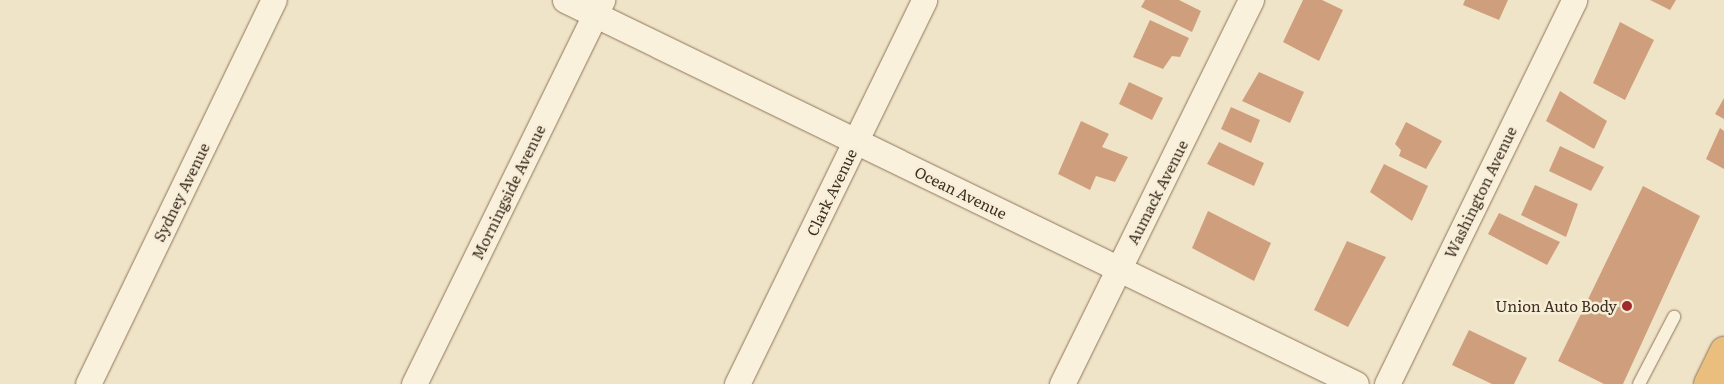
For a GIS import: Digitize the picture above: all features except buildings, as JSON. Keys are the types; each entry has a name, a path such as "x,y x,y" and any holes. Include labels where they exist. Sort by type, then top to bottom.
{"highway":[{"path":"1708,384 1724,351"}],"street":[{"name":"Sydney Avenue","path":"88,384 274,0"},
{"name":"Ocean Avenue","path":"565,0 598,7 856,142 1356,384"},
{"name":"Clark Avenue","path":"738,384 924,0"},
{"name":"Aumack Avenue","path":"1062,384 1252,0"},
{"name":"Washington Avenue","path":"1387,384 1574,0"},
{"name":"Morningside Avenue","path":"414,384 598,7"}],"lane":[{"path":"1643,383 1674,317"}],"place":[{"name":"Union Auto Body","path":"1627,306"}]}
